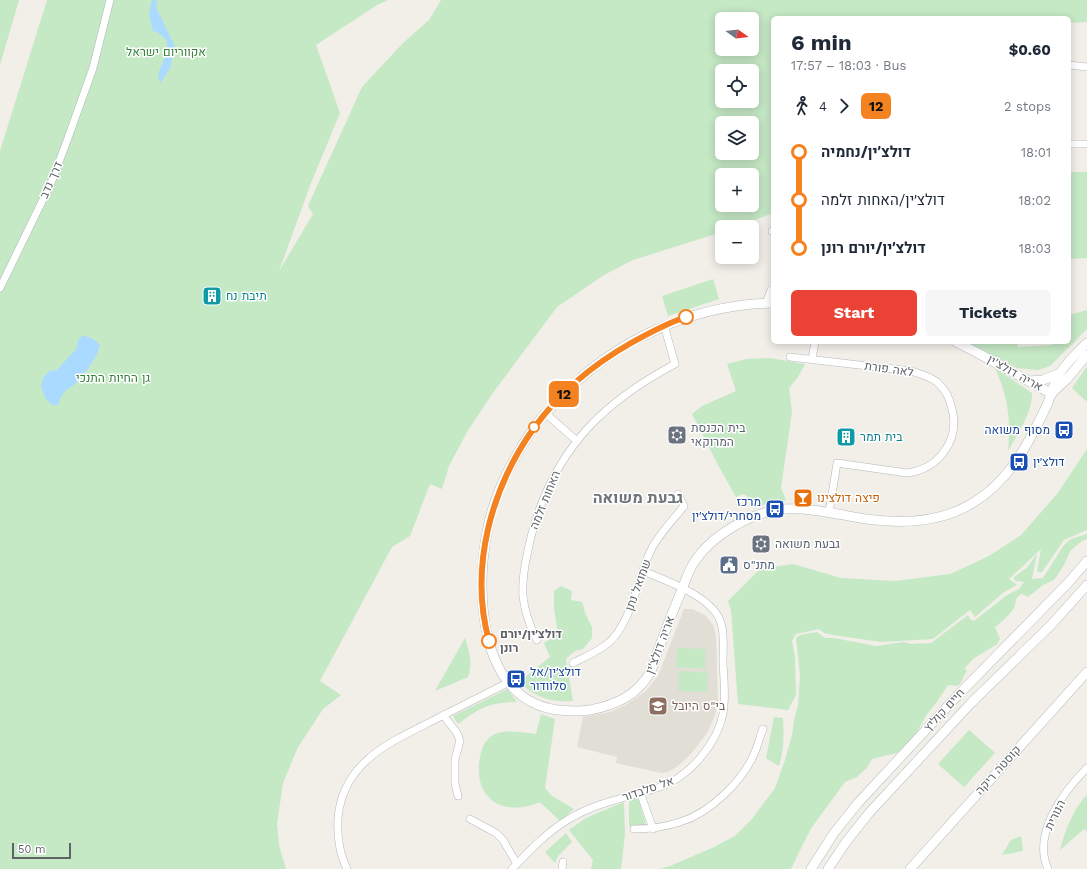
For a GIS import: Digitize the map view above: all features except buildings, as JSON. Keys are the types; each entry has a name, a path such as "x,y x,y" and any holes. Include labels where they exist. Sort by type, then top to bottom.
{"street":[{"name":"דרך נדב","path":"0,288 51,183 93,68 110,0"},
{"path":"1071,64 1087,67"},
{"path":"1071,144 1087,144"},
{"path":"769,303 771,290"},
{"name":"אריה דולצ'ין","path":"769,303 735,306 684,318 664,325 622,348 588,371 574,384 545,413 524,443 501,488 488,525 483,560 483,613 491,650 497,665 509,682 523,697 533,703 550,709 586,711 609,706 624,699 636,690 647,679 651,671 688,574 695,561 705,548 730,528 745,520 767,511 797,509 875,520 913,522 945,516 968,506 992,490 1013,467 1029,442 1052,394 1060,373 1087,343"},
{"name":"האחות זלמה","path":"537,640 532,632 526,612 523,597 523,582 530,540 546,492 560,464 588,428 616,401 648,379 675,364 664,325"},
{"path":"812,359 815,344"},
{"name":"אריה דולצ'ין","path":"960,344 1052,394"},
{"name":"אריה דולצ'ין","path":"1052,394 1087,355"},
{"name":"לאה פורת","path":"790,357 911,371 926,375 938,382 951,402 955,428 952,440 946,450 927,468 917,472 907,473 837,463 829,513"},
{"path":"1029,381 1043,380 1060,373"},
{"path":"545,413 577,441"},
{"name":"שמואל נתן","path":"573,663 594,653 604,646 618,632 624,623 650,551 656,540 684,506 678,494"},
{"name":"חיים קוליץ","path":"811,869 824,848 858,803 960,693 1068,583 1087,561"},
{"name":"אל סלבדור","path":"515,866 552,831 569,819 600,804 661,786 685,774 708,746 720,724 723,714 724,701 723,640 719,618 702,600 683,588 643,571"},
{"name":"חיים קוליץ","path":"828,869 858,826 881,799 970,703 1051,625 1087,585"},
{"name":"קוסטה ריקה","path":"910,869 1087,672"},
{"path":"347,869 339,846 339,812 345,791 355,772 371,756 393,741 509,682"},
{"path":"443,716 457,733 460,741 455,759 455,783 458,796"},
{"path":"634,829 653,828 679,823 690,818 716,801 728,791 748,766 755,753 763,729"},
{"name":"הנורית","path":"1048,869 1044,857 1047,828 1061,801 1087,768"},
{"path":"640,792 653,828"},
{"path":"470,819 496,833 503,840 515,866"}],"shaded area":[{"path":"684,609 692,609 705,615 713,625 716,636 718,702 715,715 707,733 691,754 678,766 668,772 661,773 616,763 617,757 577,747 583,717 611,712 627,704 646,691 658,676"}],"green space":[{"path":"0,0 19,0 0,65"},
{"path":"47,0 388,0 377,5 316,45 340,113 311,183 279,271 313,214 308,206 362,87 403,43 429,20 441,0 1087,0 1087,22 1071,23 1071,16 771,16 771,214 754,220 715,220 715,234 633,260 604,275 557,307 492,394 467,432 449,466 442,489 430,484 410,536 392,547 320,681 341,695 323,709 298,747 283,783 277,824 279,845 286,869 0,869 0,151"},
{"path":"1071,172 1087,172 1087,258 1071,259"},
{"path":"713,279 719,299 668,316 662,296"},
{"path":"1087,310 1087,329 1050,366 1038,370 1017,368 971,344 1017,344 1018,347 1071,344 1071,314"},
{"path":"770,358 805,364 798,377 789,388 792,412 781,488 786,500 768,503 755,508 747,496 743,494 736,497 692,414 702,406 736,391 727,364 746,359"},
{"path":"1087,366 1087,402 1072,388"},
{"path":"995,368 1032,393 1030,408 1008,451 1008,408"},
{"path":"1087,449 1087,530 1064,540 1042,572 1037,572 1041,549 1009,579 1017,585 1004,592 975,617 970,610 933,639 881,642 833,635 824,633 819,629 796,634 792,641 795,656 796,695 788,710 738,704 731,610 728,601 760,569 793,564 841,578 895,581 950,574 989,556 1021,535 1057,494"},
{"path":"1087,534 1087,539 1082,541 1070,551 1064,565 1054,580 1043,585 1028,597 1022,594 1018,596 1012,611 995,627 1000,639 997,644 973,659 964,669 967,670 960,684 957,686 948,685 927,714 913,739 897,753 872,759 867,768 857,777 845,782 812,827 791,869 659,869 670,866 712,848 735,836 752,819 775,788 792,735 798,705 800,675 796,638 800,635 817,632 825,638 834,638 876,646 904,642 911,644 931,643 968,615 970,619 974,621 1007,595 1019,589 1024,582 1015,581 1014,577 1028,567 1037,553 1032,579 1043,578 1064,545 1071,539"},
{"path":"561,586 572,591 571,600 582,602 592,627 592,638 583,649 575,651 566,659 573,701 558,701 544,698 531,692 519,682 550,657 544,643 558,634 554,609 554,591"},
{"path":"465,638 470,662 468,677 435,691"},
{"path":"677,648 706,649 705,669 676,667"},
{"path":"679,671 708,673 707,692 678,691"},
{"path":"507,689 517,702 499,703 485,707 458,724 453,716"},
{"path":"541,714 555,719 545,788 552,796 574,809 560,821 540,802 517,808 506,807 496,803 483,789 479,778 481,754 484,744 488,739 493,735 505,732 536,734"},
{"path":"774,717 783,718 784,730 782,754 779,766 766,758"},
{"path":"969,730 995,753 964,787 938,764"},
{"path":"1087,795 1087,831 1084,829 1060,850 1070,821"},
{"path":"638,797 646,825 629,826 629,801"},
{"path":"624,802 625,834 621,869 591,869 593,860 569,830 586,818"},
{"path":"566,833 572,842 558,856 555,863 545,852"},
{"path":"1021,836 1023,851 1002,855 1011,840"}],"water":[{"path":"152,0 158,1 156,7 175,47 170,68 160,84 158,74 167,52 167,40 156,31 153,32 149,14"},
{"path":"83,335 93,339 100,345 97,354 81,377 64,392 58,405 52,405 46,399 41,387 43,378 49,371 57,370 77,348 78,340"}],"bus line":[{"name":"12","path":"489,641 483,613 482,578 488,525 493,507 501,488 524,443 545,413 588,371 622,348 666,325 686,317"}],"place":[{"name":"תיבת נח","path":"212,296"},
{"name":"מסוף משואה","path":"1064,430"},
{"name":"בית הכנסת המרוקאי","path":"677,435"},
{"name":"בית תמר","path":"846,437"},
{"name":"דולצ׳ין","path":"1019,462"},
{"name":"פיצה דולצינו","path":"803,498"},
{"name":"מרכז מסחרי/דולצ׳ין","path":"775,509"},
{"name":"גבעת משואה","path":"761,544"},
{"name":"מתנ\"ס","path":"729,565"},
{"name":"דולצ׳ין/יורם רונן","path":"489,641"},
{"name":"דולצ׳ין/אל סלוודור","path":"516,679"},
{"name":"בי\"ס היובל","path":"658,706"}],"district":[{"name":"גבעת משואה","path":"638,497"}],"park label":[{"name":"אקווריום ישראל","path":"166,52"},
{"name":"גן החיות התנכי","path":"113,378"}]}
